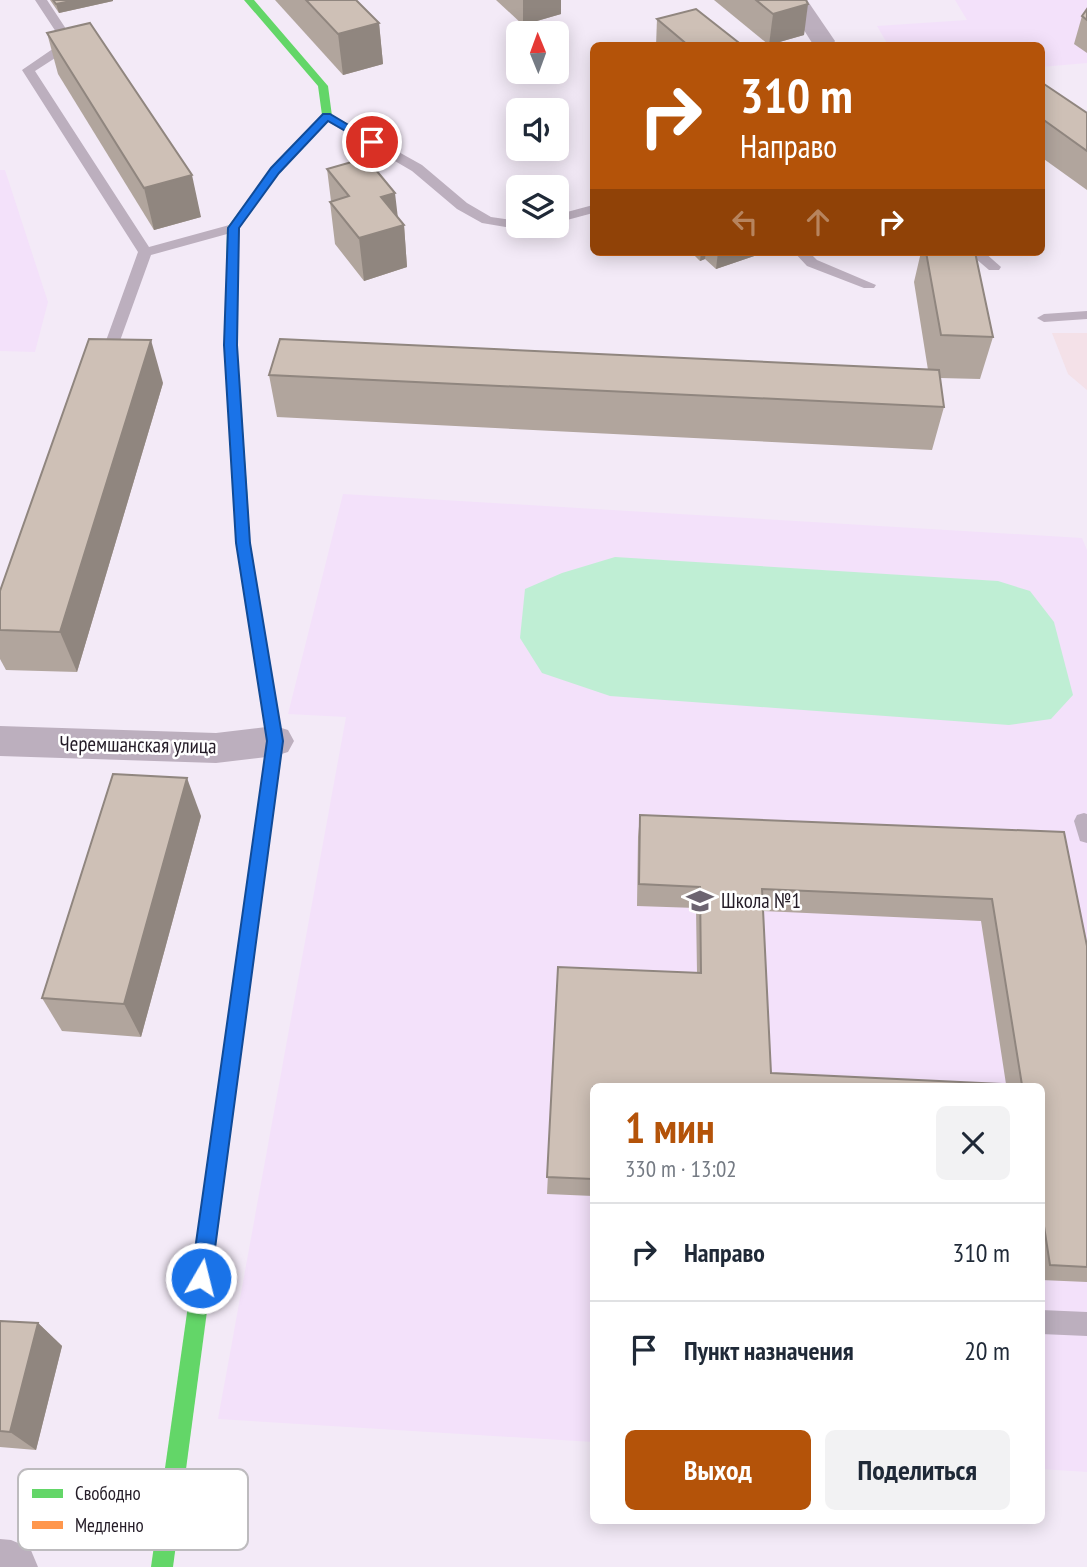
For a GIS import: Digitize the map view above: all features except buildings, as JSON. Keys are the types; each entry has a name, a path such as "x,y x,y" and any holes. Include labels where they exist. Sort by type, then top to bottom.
{"street":[{"path":"175,1469 275,741 243,543 230,345 233,228 275,171 327,116 323,86 249,0"},
{"path":"796,0 827,42"},
{"name":"Черемшанская улица","path":"0,741 216,748 275,741"},
{"path":"0,1566 11,1567"}],"lane":[{"path":"41,0 66,38 62,48 28,70 145,252"},
{"path":"327,116 417,168 462,206 487,220 506,223"},
{"path":"569,215 590,210"},
{"path":"145,252 233,228"},
{"path":"110,349 145,252"},
{"path":"805,256 812,263 869,285"},
{"path":"980,256 994,267"},
{"path":"1044,318 1087,315"},
{"path":"1045,1322 1087,1324"}],"shaded area":[{"path":"955,0 1087,0 1087,63 1045,67 1045,42 886,42 877,26 967,20"},
{"path":"0,170 5,170 48,302 35,352 0,351"},
{"path":"1052,333 1087,333 1087,390 1068,374"},
{"name":"Школа №1","path":"343,494 1082,538 1087,550 1087,1472 1045,1469 1045,1083 590,1083 590,1442 218,1419 346,717 288,714"}],"green space":[{"path":"615,557 998,581 1030,591 1054,622 1073,695 1051,719 1009,725 610,696 542,673 520,638 525,589 562,573"}],"traffic: fast":[{"path":"241,503 231,345 233,228 275,171 327,116 323,86 249,0"},
{"path":"175,1469 257,875"},
{"path":"162,1567 164,1550"}],"traffic: slow":[{"path":"241,503 243,543 275,741 257,875"}],"place":[{"name":"Школа №1","path":"700,901"}],"route":[{"path":"201,1278 275,741 243,543 230,345 233,228 275,171 327,116 372,142"}]}
